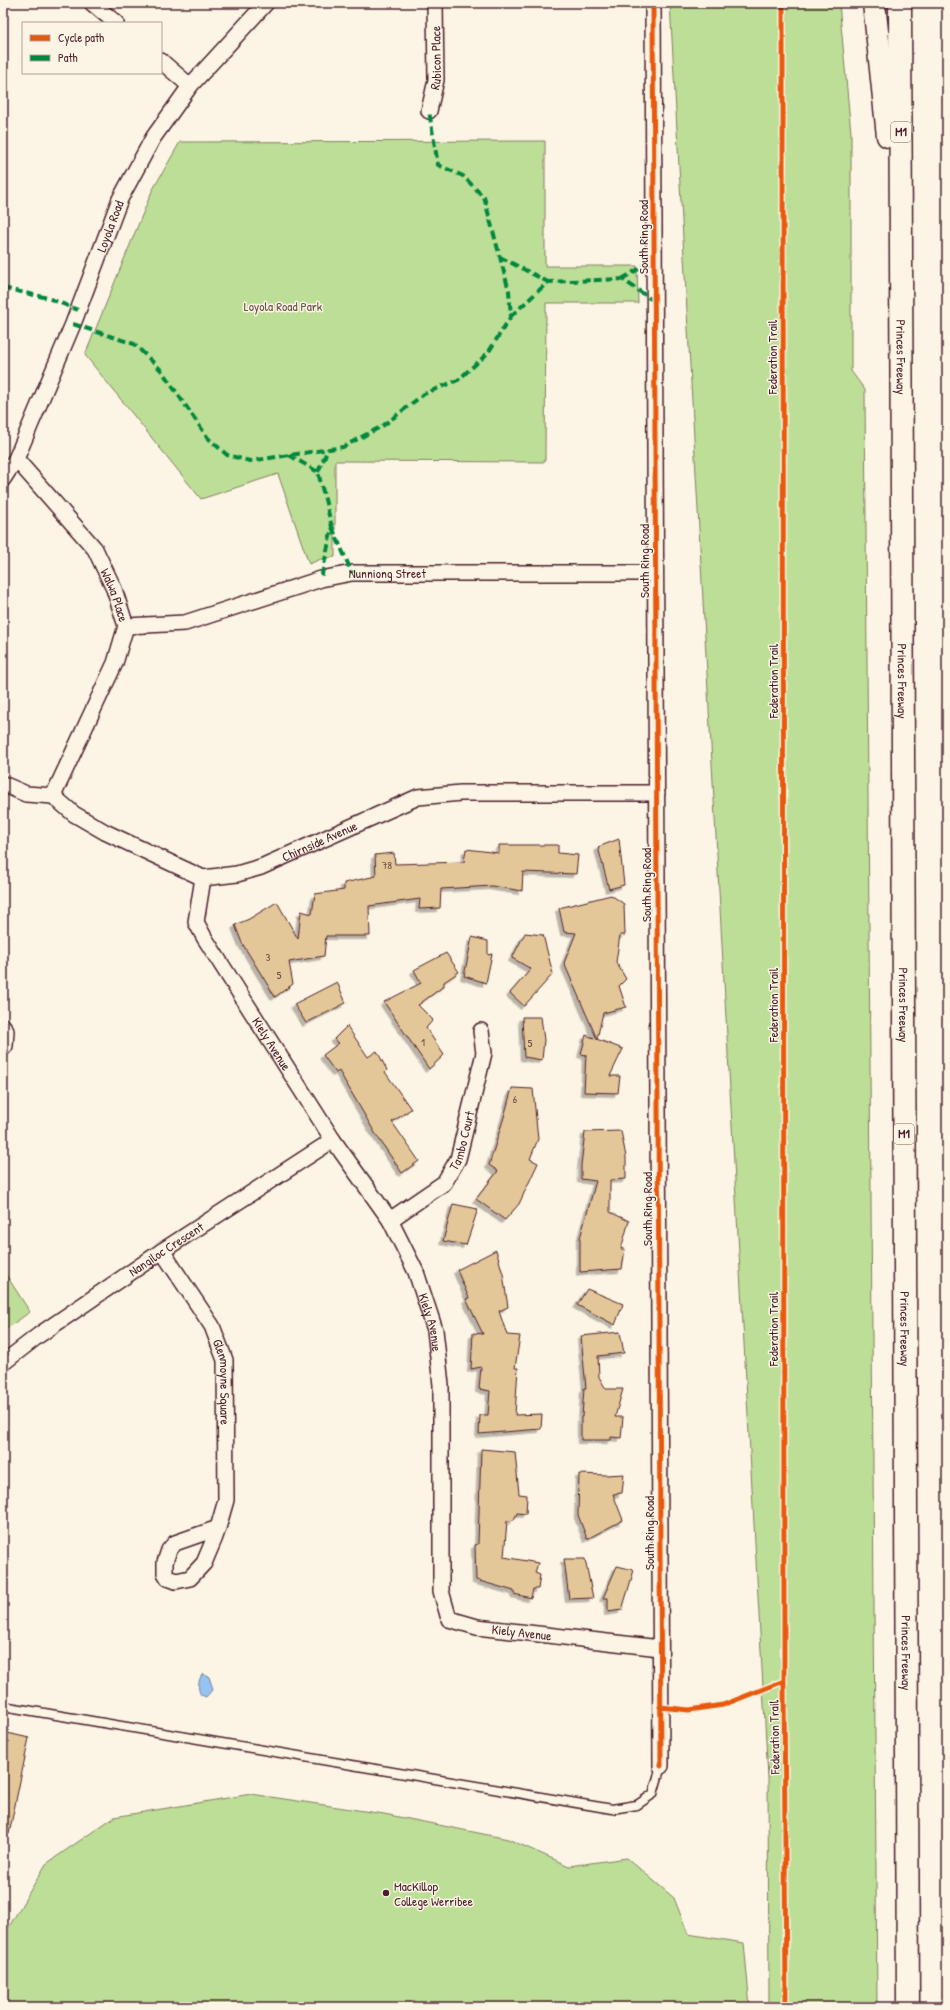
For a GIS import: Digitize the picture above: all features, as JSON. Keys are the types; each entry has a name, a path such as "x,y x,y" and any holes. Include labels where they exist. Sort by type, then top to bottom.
{"highway":[{"path":"874,3 901,261"},
{"name":"Princes Freeway","path":"900,3 908,2007"}],"street":[{"path":"92,3 115,22"},
{"name":"Loyola Road","path":"3,479 16,459 72,324 120,199 153,138 190,86 266,3"},
{"name":"Rubicon Place","path":"429,111 436,80 435,3"},
{"name":"South Ring Road","path":"653,3 661,1766"},
{"path":"162,62 190,86"},
{"name":"Walwa Place","path":"16,459 95,549 114,588 126,626 115,663 53,796"},
{"name":"Nunniong Street","path":"126,626 185,623 321,579 352,573 655,573"},
{"path":"3,784 26,794 53,796 74,814 104,832 203,878"},
{"name":"Chirnside Avenue","path":"203,878 237,874 261,867 418,798 461,793 657,793"},
{"name":"Kiely Avenue","path":"203,878 196,922 333,1140 390,1220 416,1272 435,1330 441,1385 441,1591 450,1619 477,1627 660,1648"},
{"path":"3,1026 6,1031 6,1038 5,1046 3,1048"},
{"name":"Tambo Court","path":"390,1220 444,1183 458,1159 484,1053 481,1031"},
{"name":"Nangiloc Crescent","path":"3,1363 39,1335 162,1251 333,1140"},
{"name":"Glenmoyne Square","path":"162,1251 212,1326 225,1360 226,1500 218,1528"}],"lane":[{"path":"3,1706 60,1714 612,1809 637,1805 653,1794 661,1766"}],"green space":[{"path":"670,3 839,3 851,133 851,371 865,390 877,2007 769,2007 768,1778"},
{"name":"Loyola Road Park","path":"545,141 545,266 637,266 638,303 546,303 545,462 335,461 335,557 321,559 309,564 278,474 201,499 85,355 152,191 180,142"},
{"path":"3,1270 30,1312 3,1331"},
{"path":"251,1794 384,1814 508,1839 569,1866 627,1858 674,1898 688,1934 744,1943 750,2007 3,2007 3,1950 7,1930 46,1864 114,1817"}],"water":[{"path":"203,1674 209,1677 213,1689 206,1697 201,1695 199,1690 199,1681"}],"building":[{"path":"619,839 624,885 609,889 598,847"},
{"path":"499,845 558,845 558,853 578,855 576,874 523,872 522,891 492,886 441,889 440,908 419,909 420,899 369,906 370,936 326,936 324,956 289,962 293,984 275,997 242,943 235,925 249,919 277,902 298,939 301,911 312,914 315,894 344,890 344,883 376,876 375,855 394,853 395,864 464,862 466,849 499,853"},
{"path":"611,895 624,904 625,935 620,935 616,962 626,979 619,986 626,1007 603,1013 597,1039 564,963 576,933 564,932 559,908"},
{"path":"525,933 543,935 553,974 524,1006 510,993 531,969 512,958"},
{"path":"472,937 488,941 488,955 492,954 486,983 464,976"},
{"path":"446,953 459,972 444,982 444,986 418,1005 433,1020 426,1028 444,1055 429,1069 384,1002 421,983 414,970"},
{"path":"337,982 346,1003 306,1023 294,1004"},
{"path":"522,1017 541,1017 544,1040 542,1060 524,1057"},
{"path":"347,1026 368,1057 377,1051 387,1070 385,1072 411,1109 392,1122 419,1161 402,1173 375,1133 339,1071 336,1073 323,1055 339,1043 334,1039"},
{"path":"586,1035 623,1049 610,1076 620,1076 618,1093 584,1092 586,1055 581,1054"},
{"path":"512,1088 533,1089 538,1139 530,1159 538,1163 519,1204 505,1220 476,1199 498,1171 489,1165"},
{"path":"621,1131 626,1157 626,1179 610,1180 610,1212 629,1221 621,1249 625,1249 622,1269 580,1272 580,1238 596,1181 581,1179 585,1132"},
{"path":"453,1204 478,1209 466,1245 443,1241"},
{"path":"496,1250 503,1274 508,1307 499,1311 507,1335 520,1336 515,1368 518,1368 515,1415 542,1414 541,1429 479,1434 480,1415 488,1415 490,1391 479,1389 481,1367 471,1369 473,1333 483,1334 466,1299 469,1298 457,1270"},
{"path":"587,1289 623,1304 615,1325 577,1305"},
{"path":"620,1332 624,1353 598,1356 599,1377 606,1389 623,1389 615,1417 623,1417 621,1438 611,1437 611,1440 581,1440 581,1417 584,1388 586,1388 581,1336"},
{"path":"481,1449 515,1452 519,1494 527,1495 526,1514 517,1513 514,1520 507,1521 504,1557 538,1563 535,1573 540,1575 538,1589 533,1589 531,1598 514,1594 514,1591 476,1580 475,1545 478,1544"},
{"path":"579,1474 624,1474 622,1493 613,1494 623,1520 587,1539 578,1515"},
{"path":"564,1559 585,1559 593,1598 569,1599"},
{"path":"617,1566 634,1570 622,1610 608,1612 608,1598 603,1598"},
{"path":"3,1732 29,1738 9,1834 3,1834"}],"marked path":[{"path":"73,324 134,344 161,370 208,438 227,455 250,461 343,447 384,425 424,394 458,380 488,353 511,316 509,291 484,197 463,176 438,165 429,111"},
{"path":"500,257 548,282"},
{"path":"622,279 655,259"},
{"path":"511,316 548,282 622,279 655,302"},
{"path":"3,288 48,298 78,310"},
{"path":"318,472 328,449"},
{"path":"289,455 318,472 332,527 321,579"},
{"path":"332,527 352,573"},
{"path":"3,1349 9,1358"}],"cycle path":[{"path":"653,3 661,1766"},
{"name":"Federation Trail","path":"783,3 784,1681 786,2007"},
{"path":"660,1707 689,1710 723,1705 784,1681"}],"place":[{"name":"MacKillop College Werribee","path":"386,1893"}]}
